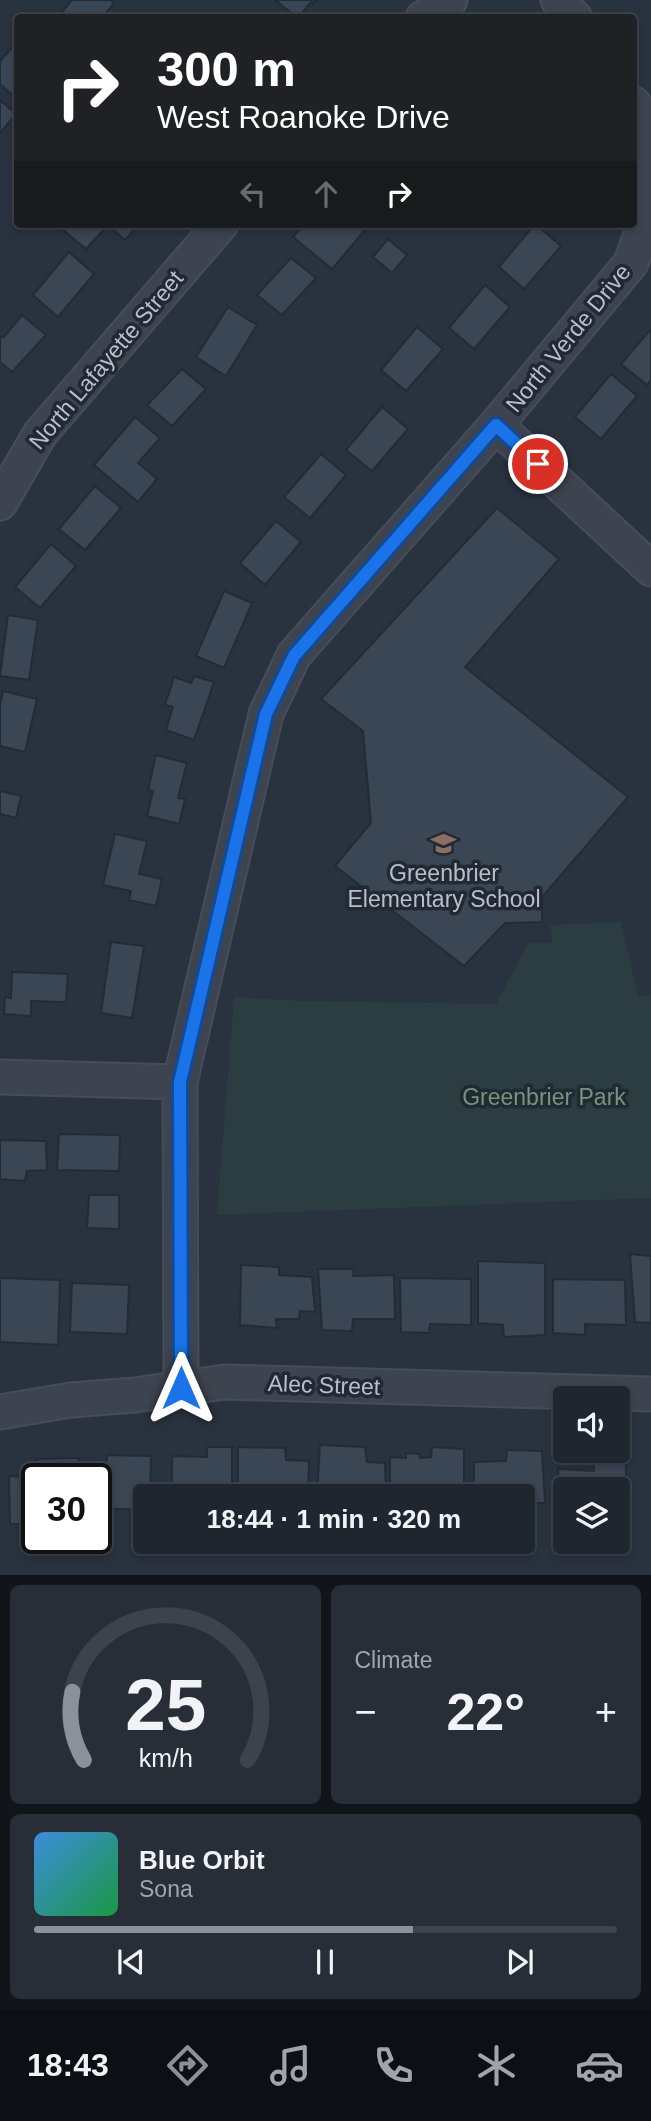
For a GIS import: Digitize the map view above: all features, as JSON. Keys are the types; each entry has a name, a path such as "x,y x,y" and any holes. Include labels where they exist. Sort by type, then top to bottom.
{"street":[{"path":"429,14 450,0"},
{"path":"558,0 571,14"},
{"path":"644,123 651,183"},
{"name":"North Verde Drive","path":"181,1388 180,1082 266,714 294,656 496,425 631,263 651,204"},
{"name":"North Lafayette Street","path":"0,503 40,433 217,228"},
{"path":"496,425 651,569"},
{"path":"0,1077 180,1082"},
{"name":"Alec Street","path":"0,1412 71,1400 135,1395 225,1382 651,1394"}],"green space":[{"name":"Greenbrier Park","path":"621,922 638,996 651,995 651,1198 217,1215 234,997 305,1001 496,1004 528,943 552,943 550,925"}],"building":[{"path":"72,0 110,0 114,3 105,14 60,14"},
{"path":"275,0 316,0 301,14 293,14"},
{"path":"14,45 12,95 0,84 0,61"},
{"path":"0,100 14,112 14,116 0,133"},
{"path":"63,228 105,228 86,249"},
{"path":"111,228 136,228 125,240"},
{"path":"301,228 361,228 364,231 332,269 293,237"},
{"path":"532,228 540,228 561,246 524,289 499,267"},
{"path":"388,239 407,255 392,273 373,257"},
{"path":"69,252 94,274 58,317 33,295"},
{"path":"291,258 316,278 282,315 257,295"},
{"path":"485,285 510,307 474,349 449,328"},
{"path":"228,307 257,325 226,376 196,357"},
{"path":"22,315 46,335 12,372 0,362 0,337 4,337"},
{"path":"417,327 443,349 406,391 381,370"},
{"path":"651,329 651,380 647,385 621,364"},
{"path":"182,369 206,389 172,426 147,405"},
{"path":"611,374 637,396 601,439 575,417"},
{"path":"382,407 408,429 372,471 346,450"},
{"path":"135,417 160,438 138,463 157,479 138,502 94,465"},
{"path":"321,454 346,475 310,518 284,497"},
{"path":"95,486 121,508 85,550 59,529"},
{"path":"497,508 559,559 465,667 628,797 542,897 542,922 505,923 464,966 335,866 371,823 363,731 321,699"},
{"path":"276,521 301,542 265,585 240,563"},
{"path":"51,544 76,566 40,608 15,587"},
{"path":"224,591 252,603 224,668 196,656"},
{"path":"8,615 38,620 29,680 0,676"},
{"path":"194,676 214,682 194,740 166,730 173,707 165,705 174,677 191,683"},
{"path":"3,691 37,699 25,752 0,746 0,705"},
{"path":"156,755 187,763 178,798 185,799 179,824 147,816 153,791 148,790"},
{"path":"0,791 21,796 16,818 0,814"},
{"path":"115,834 147,841 139,874 162,879 156,906 129,900 131,891 103,885"},
{"path":"111,942 144,946 132,1018 101,1013"},
{"path":"12,972 68,974 66,1002 31,1001 31,1016 4,1014 5,997 11,998"},
{"path":"59,1134 120,1135 119,1171 57,1170"},
{"path":"0,1140 46,1141 47,1170 27,1171 25,1181 0,1179"},
{"path":"89,1195 119,1195 119,1229 87,1228"},
{"path":"630,1254 651,1256 651,1323 635,1322"},
{"path":"478,1261 545,1263 545,1335 504,1337 503,1325 478,1323"},
{"path":"241,1265 279,1267 279,1275 312,1277 315,1312 300,1311 299,1319 276,1319 277,1328 240,1325"},
{"path":"318,1269 354,1269 353,1276 394,1275 395,1319 353,1319 352,1331 322,1330"},
{"path":"0,1278 60,1280 58,1345 0,1342"},
{"path":"400,1278 471,1279 471,1325 430,1324 429,1333 401,1332"},
{"path":"553,1279 625,1280 626,1325 585,1324 585,1335 553,1333"},
{"path":"72,1283 129,1285 127,1334 70,1332"},
{"path":"320,1445 365,1447 367,1462 385,1463 386,1484 318,1484"},
{"path":"207,1447 232,1447 232,1484 172,1484 172,1456 207,1457"},
{"path":"238,1447 285,1448 286,1460 309,1461 308,1484 238,1484"},
{"path":"432,1447 464,1449 464,1484 390,1484 390,1457 406,1458 406,1453 419,1454 420,1458 431,1457"},
{"path":"507,1450 542,1451 545,1503 535,1503 535,1484 474,1484 474,1462 506,1461"},
{"path":"107,1455 151,1456 150,1484 133,1484 133,1510 112,1509 112,1463 106,1463"},
{"path":"79,1458 79,1463 36,1463 37,1459"},
{"path":"594,1463 625,1463 626,1477 558,1477 558,1469 594,1471"},
{"path":"9,1476 21,1477 21,1524 10,1524"}],"place":[{"name":"Greenbrier Elementary School","path":"444,843"}],"route":[{"path":"181,1388 180,1082 266,714 294,656 496,425 538,464"}]}
